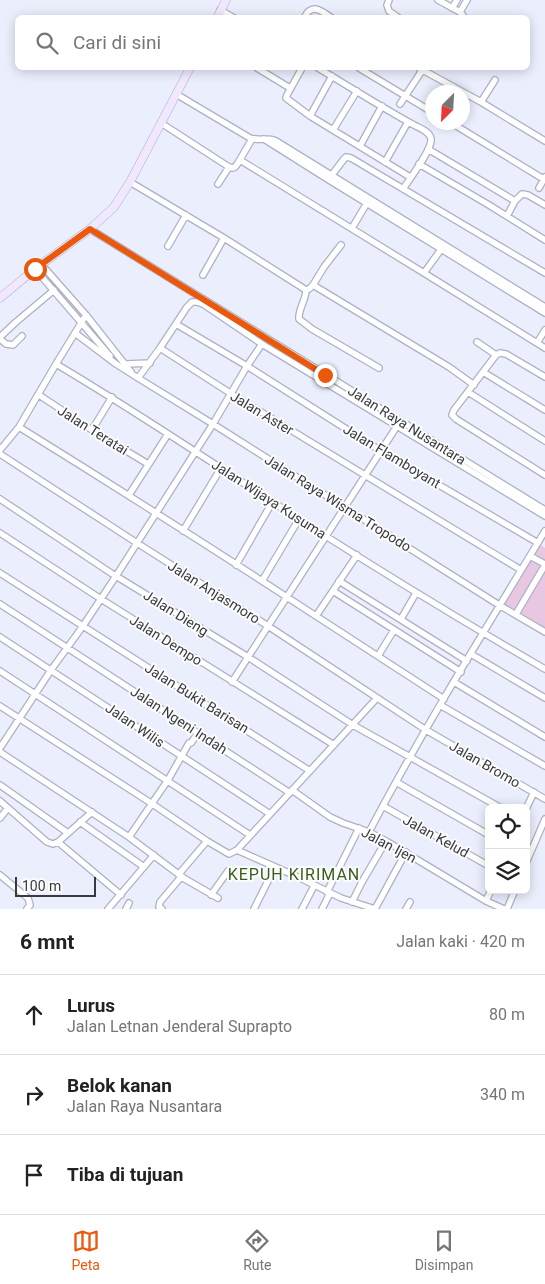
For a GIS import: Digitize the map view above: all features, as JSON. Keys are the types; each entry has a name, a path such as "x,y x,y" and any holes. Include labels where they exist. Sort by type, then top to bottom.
{"main road":[{"path":"218,14 226,0"},
{"path":"0,298 38,266 90,229 114,207 130,182 189,70"}],"street":[{"path":"389,0 387,5 389,11 395,15"},
{"path":"438,0 462,15"},
{"path":"452,8 457,0"},
{"path":"460,12 467,0"},
{"path":"306,15 316,8 327,15"},
{"path":"260,70 290,88"},
{"path":"301,70 286,98 310,116 410,177"},
{"path":"322,70 430,135 428,150 403,189"},
{"path":"362,70 425,108"},
{"path":"400,104 420,70"},
{"path":"425,70 545,141"},
{"path":"310,116 332,76"},
{"path":"481,102 494,80"},
{"path":"333,130 357,91"},
{"path":"176,94 252,139 264,139 330,177 545,313"},
{"path":"360,146 382,106"},
{"path":"385,162 408,122"},
{"path":"161,123 228,167 234,167 240,160 252,139"},
{"path":"463,130 545,179 539,188"},
{"path":"428,150 515,201"},
{"path":"330,177 344,159 349,157 545,273"},
{"path":"240,160 545,348"},
{"path":"419,164 545,240"},
{"path":"218,184 228,167"},
{"path":"330,177 368,203 545,307"},
{"path":"130,182 306,290"},
{"path":"507,216 515,201 521,195 525,194 545,205"},
{"path":"352,228 368,203"},
{"path":"168,246 186,215"},
{"name":"Jalan Raya Nusantara","path":"90,229 545,510"},
{"path":"203,275 224,238"},
{"path":"306,290 313,284 341,245"},
{"path":"424,273 442,247"},
{"path":"38,266 54,290 116,364"},
{"path":"38,266 86,315 132,374"},
{"path":"313,284 449,367 474,385"},
{"path":"22,336 13,345 6,344 0,338 54,290"},
{"path":"306,290 299,319 379,368"},
{"path":"138,378 150,363 186,307 194,302 203,304 262,344 545,516"},
{"path":"1,453 20,427 86,315"},
{"name":"Jalan Flamboyant","path":"176,324 247,366 381,451 538,543"},
{"path":"537,343 545,330"},
{"path":"75,333 116,364"},
{"path":"477,342 499,354 506,354 545,377"},
{"path":"0,748 116,576 262,344"},
{"name":"Jalan Aster","path":"160,348 230,393 521,570"},
{"path":"499,354 452,413 454,418 545,474"},
{"path":"126,364 150,363"},
{"name":"Jalan Wijaya Kusuma","path":"56,364 112,397 416,593 545,670"},
{"name":"Jalan Raya Wisma Tropodo","path":"116,364 545,632"},
{"path":"483,372 545,410"},
{"path":"468,392 545,441"},
{"name":"Jalan Teratai","path":"39,395 148,464"},
{"path":"92,430 112,397"},
{"path":"232,682 397,426"},
{"path":"20,427 129,495 444,699"},
{"path":"129,495 168,434"},
{"name":"Jalan Anjasmoro","path":"1,453 426,730"},
{"path":"183,531 221,468"},
{"name":"Jalan Dieng","path":"0,499 116,576 248,657 353,725 494,804"},
{"path":"236,564 272,501"},
{"path":"262,581 299,519"},
{"path":"369,832 440,705 545,531"},
{"name":"Jalan Dempo","path":"0,533 101,599 334,745"},
{"path":"316,616 356,554"},
{"path":"516,614 545,564 530,556"},
{"name":"Jalan Bukit Barisan","path":"0,573 310,771"},
{"path":"339,580 467,661"},
{"path":"332,591 461,672"},
{"path":"401,619 416,593"},
{"name":"Jalan Ngeni Indah","path":"0,604 291,792"},
{"path":"378,656 394,630"},
{"name":"Jalan Wilis","path":"0,637 270,814"},
{"path":"471,654 545,698"},
{"path":"0,672 250,835"},
{"path":"454,682 545,737"},
{"path":"0,706 207,841 231,853 237,850 378,698"},
{"path":"440,705 545,766"},
{"name":"Jalan Bromo","path":"426,730 545,799"},
{"path":"129,837 198,732"},
{"path":"0,752 129,837 180,875 218,898"},
{"path":"396,782 485,833"},
{"path":"0,785 68,833"},
{"name":"Jalan Ijen","path":"291,792 330,817 369,832 406,852 486,901 506,909"},
{"path":"529,804 534,792"},
{"path":"0,801 47,842 53,844 58,842 92,812"},
{"name":"Jalan Kelud","path":"382,806 485,864"},
{"path":"0,818 8,808"},
{"path":"530,854 545,819"},
{"path":"80,822 144,868"},
{"path":"322,909 358,828"},
{"path":"162,909 159,906 160,902 207,841"},
{"path":"352,902 386,841"},
{"path":"58,842 121,895"},
{"path":"237,850 328,893 375,909 406,852"},
{"path":"108,909 154,855"},
{"path":"254,909 275,867"},
{"path":"211,895 228,871"},
{"path":"0,875 28,898 30,905 27,909"},
{"path":"302,909 314,886"},
{"path":"486,901 489,894"},
{"path":"506,909 513,894"},
{"path":"406,909 410,902"}],"shaded area":[{"path":"41,266 86,314 82,322 35,269"},
{"path":"538,543 545,548 545,632 499,605"}],"district":[{"name":"KEPUH KIRIMAN","path":"294,874"}],"route":[{"path":"35,269 90,229 325,375"}]}
